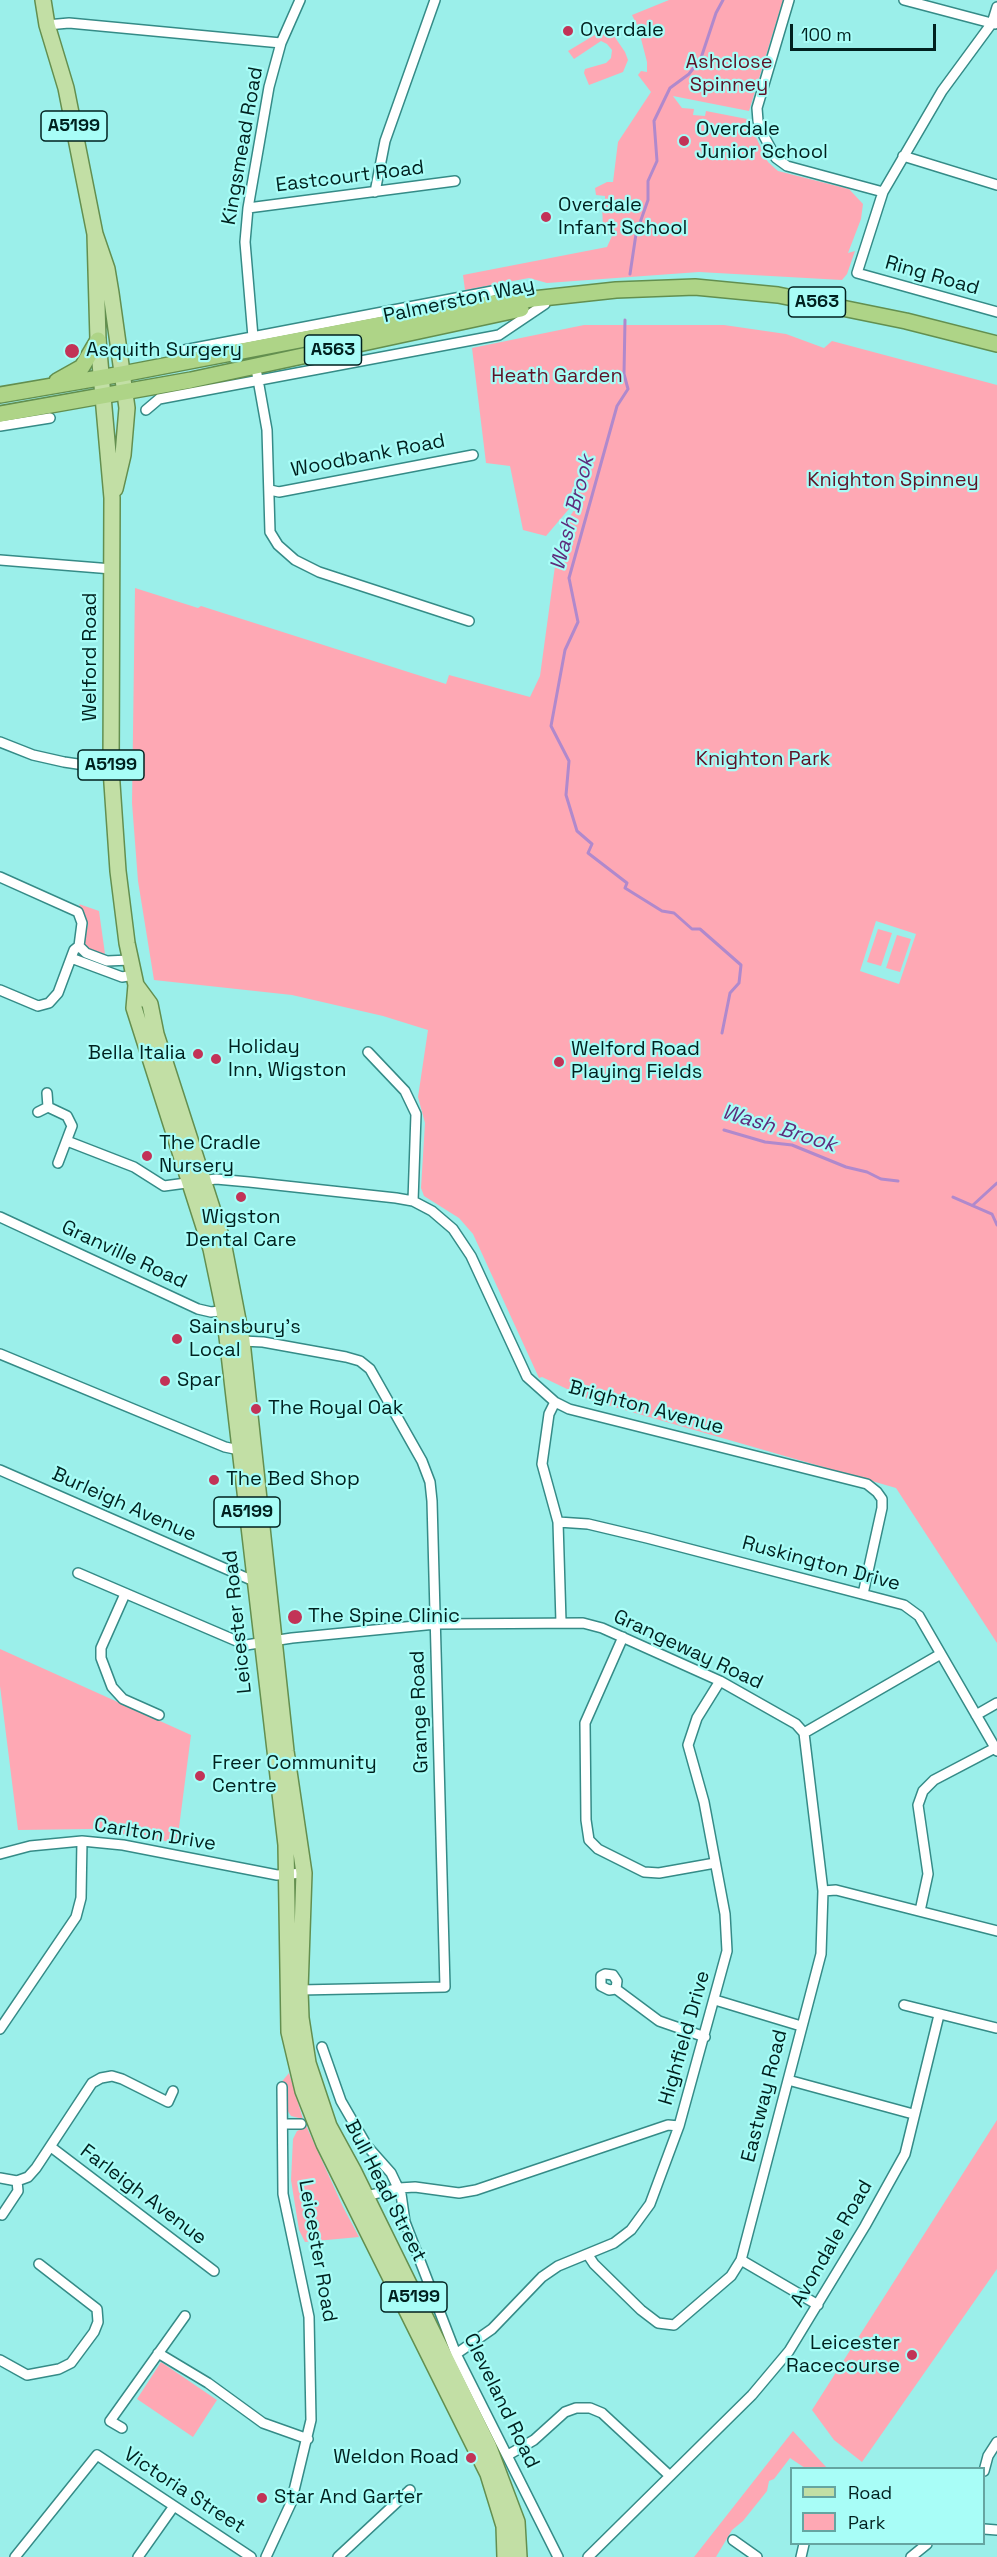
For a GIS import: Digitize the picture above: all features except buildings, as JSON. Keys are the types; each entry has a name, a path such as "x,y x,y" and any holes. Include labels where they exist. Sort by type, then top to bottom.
{"highway":[{"name":"Palmerston Way","path":"122,374 487,304 628,289 695,287 778,295 906,321 997,344"},
{"name":"Palmerston Way","path":"125,392 257,373 591,293"},
{"name":"A563","path":"47,386 82,367 98,340"},
{"path":"206,358 249,358 257,373"},
{"name":"A563","path":"0,395 122,374"},
{"name":"A563","path":"0,414 125,392"}],"main road":[{"name":"Welford Road","path":"35,0 46,22"},
{"name":"Welford Road","path":"43,0 46,22 66,88 96,234 107,269 125,392 127,408 123,455 112,498"},
{"name":"Welford Road","path":"96,234 98,340 105,396 107,459 112,498 111,769 118,871 133,973"},
{"name":"Leicester Road","path":"133,973 150,1004 196,1181 223,1242 268,1642 288,1874 287,2003 292,2051"},
{"name":"Leicester Road","path":"230,1310 242,1341 248,1451"},
{"name":"Leicester Road","path":"268,1642 304,1873 300,1990 304,2038"},
{"name":"Bull Head Street","path":"304,2038 321,2106 358,2199 488,2474 504,2526 505,2557"},
{"name":"Bull Head Street","path":"292,2051 312,2118 358,2199 488,2445 517,2522 519,2557"}],"street":[{"name":"Kingsmead Road","path":"253,337 245,242 248,208 259,133 281,43 300,0"},
{"path":"375,192 385,141 435,0"},
{"path":"789,0 758,108 758,121 764,136 776,158 787,166 883,192 942,91 994,24 997,7"},
{"path":"904,0 994,24"},
{"path":"46,22 69,22 281,43"},
{"path":"903,156 997,185"},
{"name":"Eastcourt Road","path":"248,208 455,181"},
{"name":"Ring Road","path":"883,192 857,273 997,312"},
{"path":"179,351 503,289"},
{"path":"146,410 159,399 257,373 500,335 545,304"},
{"path":"257,373 267,430 270,532 278,545 295,560 319,572 469,621"},
{"path":"0,426 50,418"},
{"name":"Woodbank Road","path":"270,490 279,492 473,455"},
{"path":"0,560 112,568"},
{"path":"0,742 33,755 111,769"},
{"path":"0,877 78,912 82,923 74,952 58,993 50,1003 38,1006 0,990"},
{"path":"74,952 107,961 133,973"},
{"path":"74,952 122,977 133,973"},
{"path":"368,1052 405,1091 416,1114 413,1201"},
{"path":"47,1093 48,1107"},
{"path":"38,1112 48,1107 62,1113 70,1121 71,1131 58,1163"},
{"name":"Brighton Avenue","path":"67,1141 134,1167 164,1186 196,1181 231,1180 413,1201 432,1211 453,1229 471,1256 527,1377 555,1402 570,1409 867,1485 877,1492 882,1499 882,1508 863,1594"},
{"name":"Granville Road","path":"0,1217 198,1309 211,1312 230,1310"},
{"name":"Grange Road","path":"242,1341 263,1342 360,1361 377,1379 422,1461 430,1482 445,1987 300,1990"},
{"path":"0,1354 248,1451"},
{"path":"555,1402 549,1414 542,1464 558,1522 561,1622"},
{"name":"Burleigh Avenue","path":"0,1470 249,1579 261,1578"},
{"name":"Ruskington Drive","path":"558,1522 575,1521 598,1526 904,1605 919,1616 939,1655 996,1749"},
{"name":"Grangeway Road","path":"78,1573 246,1645 436,1624 583,1623 623,1637 720,1681 796,1724 804,1733"},
{"path":"125,1594 101,1648 101,1658 112,1687 123,1699 159,1715"},
{"path":"623,1637 585,1723 586,1820 590,1840 598,1849 644,1872 659,1873 715,1863"},
{"path":"804,1733 939,1655"},
{"name":"Highfield Drive","path":"358,2199 399,2188 415,2187 459,2193 476,2190 668,2125 679,2126 727,1952 725,1914 704,1802 688,1745 697,1718 720,1681"},
{"path":"975,1715 997,1703"},
{"name":"Eastway Road","path":"588,2254 594,2264 641,2310 658,2323 674,2325 731,2276 741,2260 821,1954 823,1891 804,1733"},
{"path":"920,1911 928,1874 918,1805 923,1791 933,1780 996,1749"},
{"path":"0,2029 76,1917 81,1898 82,1841"},
{"name":"Carlton Drive","path":"0,1854 30,1846 82,1841 123,1845 288,1874 304,1873"},
{"path":"823,1891 836,1890 997,1931"},
{"path":"616,1989 659,2021 705,2037"},
{"path":"715,2000 801,2026"},
{"path":"903,2005 996,2028"},
{"name":"Avondale Road","path":"588,2557 752,2395 789,2351 905,2154 939,2015"},
{"path":"322,2048 341,2101 367,2146 391,2173 399,2188"},
{"path":"0,2178 17,2181 28,2177 51,2147 92,2083 101,2078 112,2076 122,2079 166,2106 173,2091"},
{"path":"788,2080 913,2114"},
{"name":"Leicester Road","path":"266,2557 291,2503 308,2439 311,2384 309,2317 286,2213 282,2176 282,2087"},
{"path":"283,2124 301,2124"},
{"path":"456,2354 492,2329 542,2277 558,2266 614,2243 631,2230 650,2204 679,2126"},
{"name":"Farleigh Avenue","path":"51,2147 214,2271"},
{"path":"2,2215 18,2191 17,2181"},
{"name":"Cleveland Road","path":"399,2188 405,2222 456,2354 558,2557"},
{"path":"741,2260 818,2305"},
{"path":"0,2360 27,2374 59,2369 71,2363 94,2332 98,2322 97,2309 39,2264"},
{"path":"122,2428 110,2421 185,2316"},
{"path":"159,2353 208,2383 263,2423 308,2439"},
{"path":"508,2455 534,2440 565,2412 576,2408 590,2408 602,2413 670,2476"},
{"path":"985,2467 988,2456 997,2442"},
{"name":"Victoria Street","path":"15,2557 97,2455 251,2557"},
{"path":"338,2557 410,2490"},
{"path":"138,2557 174,2506"},
{"path":"733,2540 757,2557"},
{"path":"911,2557 926,2545"}],"green space":[{"name":"Ashclose Spinney","path":"669,0 783,0 749,111 673,96 682,108 694,109 693,115 705,116 706,111 747,119 768,162 778,171 849,189 863,204 861,219 848,253 855,251 847,274 842,280 699,272 547,283 529,278 465,290 463,275 607,247 612,236 603,231 602,201 605,201 605,196 596,195 595,188 607,182 613,182 618,142 651,92 638,75 641,71 647,72 647,62 638,27 632,15"},
{"path":"608,27 628,60 623,72 589,85 584,73 585,69 606,63 611,58 612,50 601,41 574,59 568,51"},
{"path":"584,325 724,325 786,334 824,348 832,341 997,385 997,1643 896,1488 590,1400 542,1377 539,1378 473,1234 459,1218 424,1196 421,1188 425,1123 418,1097 428,1030 383,1016 292,995 154,980 138,881 132,803 135,588 198,608 201,606 446,684 449,675 530,697 540,676 555,566 566,527 563,526 577,506 574,503 546,536 523,530 510,466 486,463 472,348","holes":["876,921 916,934 899,984 860,971"]},
{"path":"79,904 99,911 105,954 88,949 85,945 84,937 88,925"},
{"path":"878,929 892,933 881,966 867,962"},
{"path":"897,935 911,939 900,972 886,968"},
{"path":"0,1649 191,1735 177,1843 92,1829 18,1830 0,1686"},
{"path":"289,2073 303,2119 291,2116 287,2110 288,2086 279,2085"},
{"path":"997,2120 997,2269 862,2462 834,2440 812,2410"},
{"path":"304,2121 359,2237 305,2242 299,2230 291,2180 293,2139 297,2131 304,2128"},
{"path":"161,2362 217,2400 193,2437 137,2399"},
{"path":"793,2431 826,2467 804,2467 790,2458 774,2479 769,2481 767,2491 743,2521 732,2530 716,2557 694,2557"}],"waterway":[{"name":"Wash Brook","path":"630,274 636,234 648,200 648,181 657,161 654,121 670,88 689,74 701,58 716,13 723,0"},
{"name":"Wash Brook","path":"625,320 624,374 628,389 617,406 569,578 578,622 565,650 551,726 569,761 566,795 577,831 592,844 588,853 627,883 625,888 662,911 674,913 692,929 700,929 741,965 739,983 730,993 722,1033"},
{"name":"Wash Brook","path":"724,1130 765,1142 792,1145 881,1179 898,1181"},
{"path":"973,1205 997,1183"},
{"name":"Wash Brook","path":"953,1197 992,1214 997,1225"}],"place":[{"name":"Overdale","path":"568,31"},
{"name":"Overdale Junior School","path":"684,141"},
{"name":"Overdale Infant School","path":"546,217"},
{"name":"Asquith Surgery","path":"72,351"},
{"name":"Bella Italia","path":"198,1054"},
{"name":"Holiday Inn, Wigston","path":"216,1059"},
{"name":"Welford Road Playing Fields","path":"559,1062"},
{"name":"The Cradle Nursery","path":"147,1156"},
{"name":"Wigston Dental Care","path":"241,1197"},
{"name":"Sainsbury's Local","path":"177,1339"},
{"name":"Spar","path":"165,1381"},
{"name":"The Royal Oak","path":"256,1409"},
{"name":"The Bed Shop","path":"214,1480"},
{"name":"The Spine Clinic","path":"295,1617"},
{"name":"Freer Community Centre","path":"200,1776"},
{"name":"Leicester Racecourse","path":"912,2355"},
{"name":"Weldon Road","path":"471,2458"},
{"name":"Star And Garter","path":"262,2498"}],"park label":[{"name":"Heath Garden","path":"557,377"},
{"name":"Knighton Spinney","path":"893,481"},
{"name":"Knighton Park","path":"763,760"}]}
